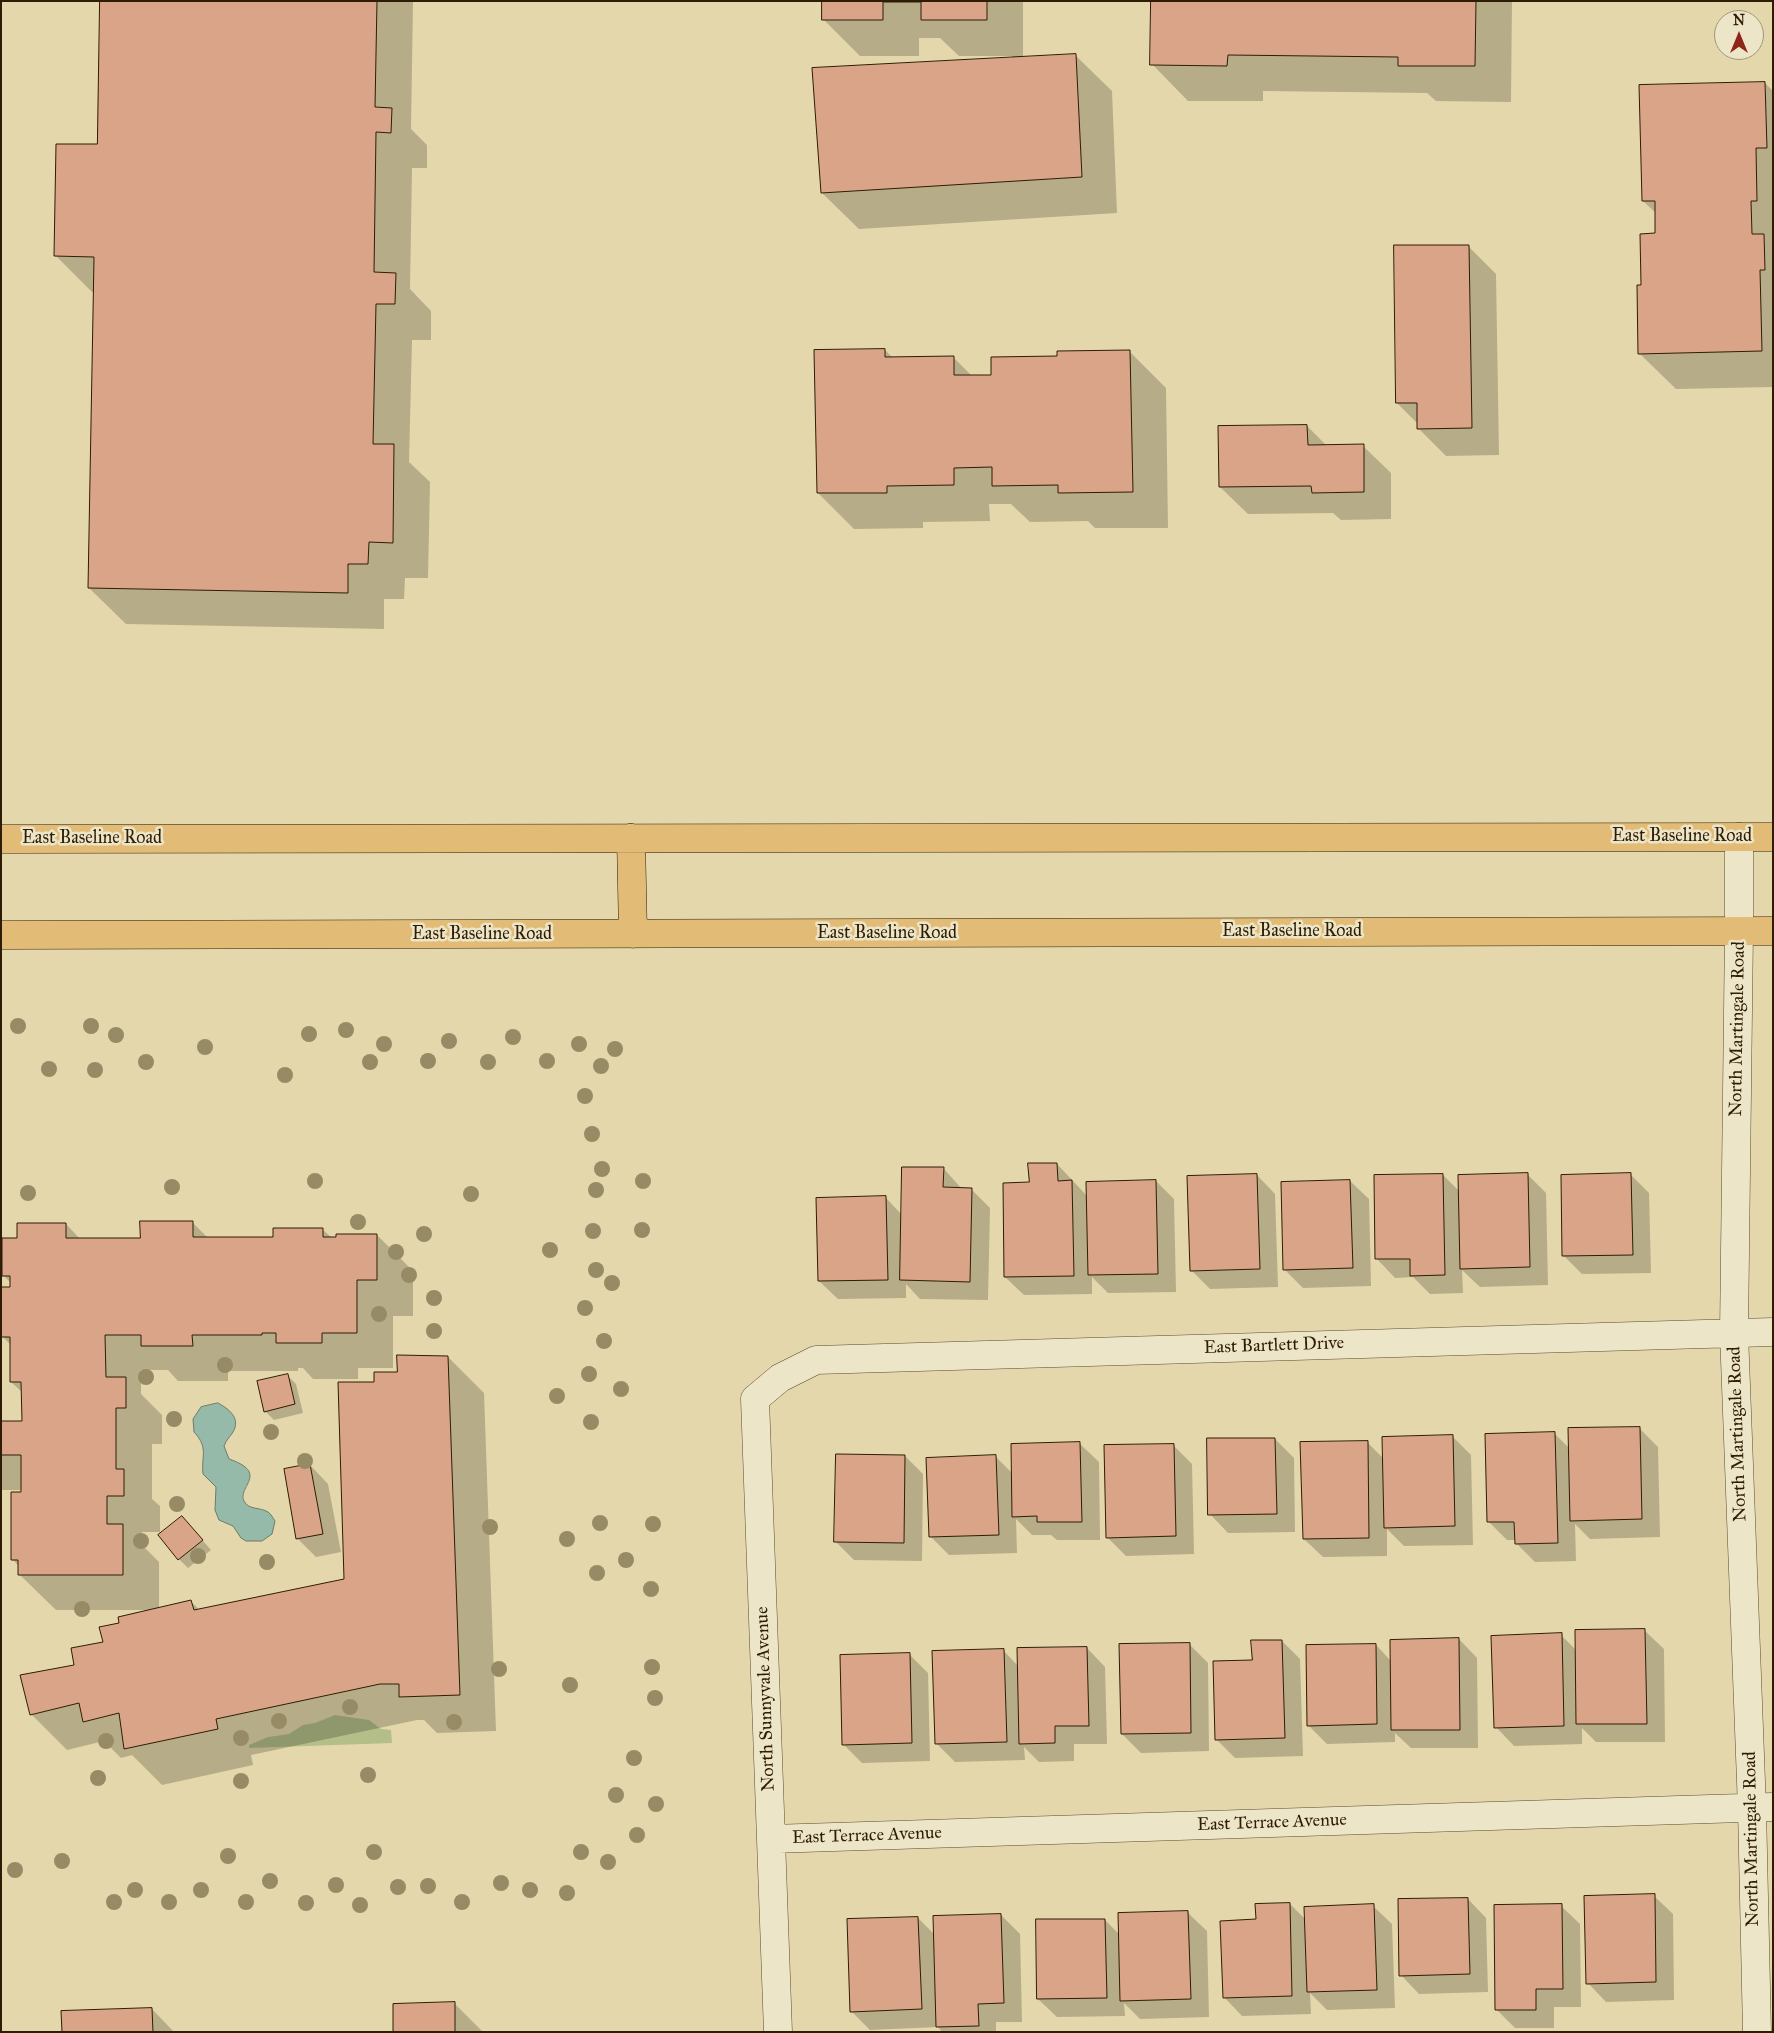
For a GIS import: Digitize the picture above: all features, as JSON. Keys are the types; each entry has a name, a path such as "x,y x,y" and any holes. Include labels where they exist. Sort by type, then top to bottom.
{"main road":[{"name":"East Baseline Road","path":"1,839 1773,836"},
{"path":"631,838 633,934"},
{"name":"East Baseline Road","path":"1,935 1773,931"}],"street":[{"name":"North Martingale Road","path":"1739,837 1734,1333 1763,1807 1757,2032"},
{"name":"East Bartlett Drive","path":"780,1378 816,1360 1773,1332"},
{"name":"North Sunnyvale Avenue","path":"778,2032 755,1399 780,1378"},
{"name":"East Terrace Avenue","path":"771,1839 1763,1807"}],"green space":[{"path":"335,1715 369,1720 381,1729 391,1730 392,1743 249,1748 249,1745 268,1737 289,1734 303,1725 315,1723"}],"shaded area":[{"path":"218,1403 230,1411 235,1418 235,1427 224,1446 229,1459 241,1464 248,1470 250,1475 244,1490 244,1501 248,1506 265,1510 275,1521 272,1534 262,1541 246,1541 241,1538 233,1526 219,1520 215,1510 216,1487 203,1474 203,1448 194,1432 193,1419 201,1407"}],"building":[{"path":"100,1 377,1 375,107 392,108 391,133 376,132 374,272 396,273 395,304 376,304 373,444 394,444 393,543 369,542 368,564 348,564 348,593 88,588 94,257 54,256 56,144 97,144"},
{"path":"822,1 987,1 987,20 921,20 921,2 883,2 883,20 822,20"},
{"path":"1151,1 1476,1 1475,66 1398,66 1398,57 1228,55 1227,66 1150,65"},
{"path":"1076,54 1082,177 821,193 812,68"},
{"path":"1765,82 1767,148 1756,148 1757,201 1751,201 1752,234 1764,234 1765,270 1760,270 1762,351 1638,354 1637,285 1641,285 1640,234 1655,233 1655,201 1642,201 1639,85"},
{"path":"1394,245 1469,245 1472,428 1417,429 1417,403 1396,403"},
{"path":"885,349 885,357 954,356 954,375 991,375 991,357 1057,356 1057,351 1130,350 1133,492 1058,493 1058,485 992,486 992,467 954,468 954,485 887,486 887,493 817,493 814,350"},
{"path":"1307,425 1308,445 1364,444 1364,492 1312,493 1311,486 1219,487 1218,426"},
{"path":"1028,1163 1057,1163 1058,1181 1072,1180 1074,1276 1004,1277 1003,1183 1029,1182"},
{"path":"902,1167 944,1167 943,1187 972,1188 970,1282 900,1280"},
{"path":"1528,1173 1530,1267 1460,1269 1458,1175"},
{"path":"1631,1173 1633,1255 1562,1256 1561,1175"},
{"path":"1257,1174 1260,1269 1190,1271 1187,1176"},
{"path":"1443,1174 1445,1275 1410,1276 1410,1259 1375,1259 1374,1175"},
{"path":"1156,1180 1158,1274 1088,1275 1086,1182"},
{"path":"1350,1180 1353,1268 1283,1270 1281,1182"},
{"path":"886,1196 888,1280 818,1281 816,1198"},
{"path":"140,1221 193,1221 193,1237 273,1237 273,1228 323,1228 323,1237 336,1237 336,1234 377,1234 377,1280 357,1280 357,1333 322,1333 322,1343 276,1343 276,1333 262,1333 262,1335 192,1335 193,1346 141,1346 141,1335 105,1335 106,1377 126,1377 126,1408 116,1408 116,1469 124,1469 124,1496 107,1496 107,1524 123,1524 123,1575 18,1575 18,1560 11,1560 11,1492 21,1492 21,1455 1,1455 1,1421 22,1421 21,1382 10,1382 10,1337 1,1337 1,1287 10,1287 10,1276 2,1276 2,1238 17,1238 17,1223 66,1223 66,1238 140,1238"},
{"path":"397,1355 448,1356 460,1695 399,1697 399,1684 380,1684 216,1719 218,1729 124,1749 119,1713 83,1722 79,1703 30,1715 20,1675 74,1665 71,1648 103,1642 99,1627 119,1623 118,1617 191,1600 194,1610 344,1579 338,1382 374,1382 374,1372 397,1372"},
{"path":"288,1374 295,1404 264,1412 257,1381"},
{"path":"1640,1427 1642,1519 1570,1521 1568,1428"},
{"path":"1555,1432 1558,1543 1515,1544 1514,1522 1487,1522 1485,1434"},
{"path":"1453,1435 1455,1526 1384,1528 1382,1437"},
{"path":"1207,1438 1275,1438 1277,1514 1208,1515"},
{"path":"1368,1441 1369,1538 1303,1539 1300,1442"},
{"path":"1080,1442 1082,1522 1037,1522 1037,1516 1012,1517 1011,1444"},
{"path":"1174,1444 1176,1536 1106,1538 1104,1445"},
{"path":"836,1454 905,1455 904,1543 834,1542"},
{"path":"996,1455 999,1535 929,1537 926,1458"},
{"path":"310,1464 323,1534 296,1539 284,1469"},
{"path":"182,1516 203,1540 178,1560 158,1535"},
{"path":"1645,1629 1647,1724 1576,1724 1575,1630"},
{"path":"1562,1633 1564,1726 1494,1728 1491,1636"},
{"path":"1459,1638 1460,1730 1391,1730 1390,1640"},
{"path":"1251,1640 1282,1640 1285,1738 1215,1740 1213,1661 1252,1660"},
{"path":"1190,1643 1191,1733 1121,1734 1119,1644"},
{"path":"1376,1644 1377,1724 1307,1726 1306,1645"},
{"path":"1087,1647 1089,1726 1055,1726 1055,1743 1019,1744 1017,1648"},
{"path":"1004,1649 1007,1742 935,1744 932,1651"},
{"path":"910,1653 912,1743 842,1745 840,1655"},
{"path":"1655,1894 1656,1982 1586,1984 1584,1896"},
{"path":"1468,1898 1470,1974 1399,1976 1398,1899"},
{"path":"1290,1903 1292,1996 1223,1998 1220,1921 1256,1919 1255,1904"},
{"path":"1374,1904 1377,1990 1307,1992 1304,1907"},
{"path":"1562,1904 1563,1989 1536,1989 1536,2010 1495,2010 1494,1905"},
{"path":"1188,1911 1191,1999 1120,2001 1118,1913"},
{"path":"1001,1914 1004,2003 978,2004 979,2026 936,2027 933,1916"},
{"path":"918,1917 922,2009 850,2012 847,1919"},
{"path":"1036,1919 1105,1919 1107,1998 1037,1999"},
{"path":"455,2002 455,2032 393,2032 393,2004"},
{"path":"152,2008 153,2032 62,2032 61,2011"}]}
